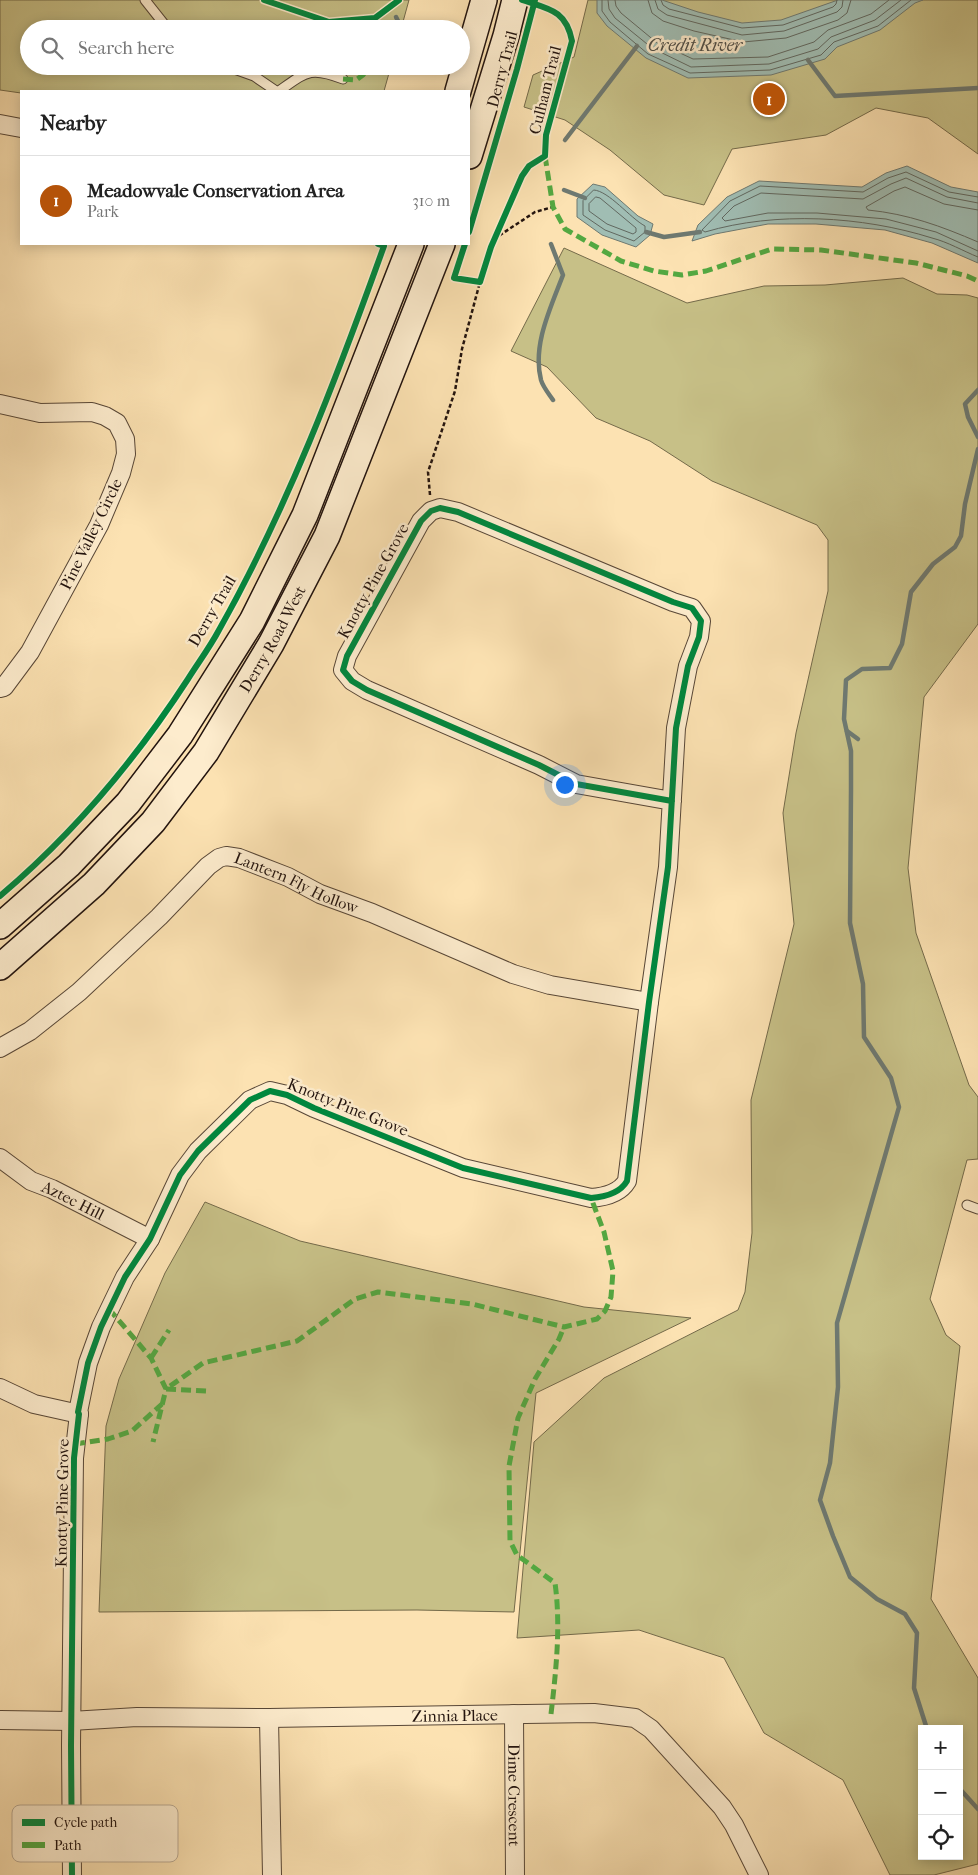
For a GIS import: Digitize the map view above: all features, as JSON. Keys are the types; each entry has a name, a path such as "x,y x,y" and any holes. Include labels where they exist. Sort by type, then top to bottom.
{"main road":[{"path":"470,51 484,0"},
{"path":"470,153 506,36 515,0"},
{"path":"458,90 463,75"},
{"name":"Derry Road West","path":"0,926 69,865 128,803 180,736 252,621 304,514 411,245"},
{"name":"Derry Road West","path":"0,967 94,884 153,822 206,752 271,644 327,536 442,245"}],"street":[{"path":"0,124 20,128"},
{"name":"Pine Valley Circle","path":"0,404 40,413 92,412 106,416 117,423 125,439 126,454 121,473 94,534 30,652 4,686 0,688"},
{"name":"Knotty Pine Grove","path":"72,1805 74,1458 80,1414 78,1412 88,1363 101,1327 125,1277 150,1239 180,1175 198,1151 250,1100 270,1091 287,1095 314,1108 463,1168 591,1198 607,1196 619,1190 627,1181 668,867 672,801 676,728 688,666 699,638 701,621 692,608 673,602 458,512 440,508 431,511 421,521 347,656 343,670 352,681 367,690 540,765 576,784 672,801"},
{"name":"Lantern Fly Hollow","path":"0,1048 30,1031 79,992 159,917 208,866 226,856 239,858 288,877 320,894 372,913 514,974 550,984 649,1002"},
{"name":"Aztec Hill","path":"0,1158 31,1181 52,1189 150,1239"},
{"path":"0,1388 34,1404 80,1414"},
{"name":"Zinnia Place","path":"0,1720 71,1722 137,1717 269,1718 512,1716 514,1714 605,1714 634,1718 644,1723 722,1806 734,1825 758,1875"},
{"name":"Dime Crescent","path":"514,1714 515,1875"},
{"path":"269,1718 272,1875"},
{"name":"Knotty Pine Grove","path":"72,1862 72,1875"}],"lane":[{"path":"145,0 161,20"},
{"path":"251,75 276,90"},
{"path":"280,90 304,75"},
{"path":"332,75 343,79"},
{"path":"968,1205 978,1210"}],"path":[{"path":"494,239 535,212 553,207"},
{"path":"491,247 501,223"},
{"path":"431,511 428,472 455,391 462,349 483,273"},
{"path":"472,281 480,282"}],"shaded area":[{"path":"0,0 409,0 403,20 20,20 20,75 388,75 384,90 20,90 20,93 0,90"},
{"path":"588,0 978,0 978,154 928,118 876,108 826,135 732,149 704,205 664,195 610,150 565,120 524,107 533,75 574,57"},
{"path":"564,248 687,303 764,286 825,285 903,278 937,294 967,295 978,298 978,624 924,697 908,868 916,933 969,1085 978,1097 978,1159 967,1160 930,1299 946,1335 960,1346 931,1599 978,1678 978,1864 934,1875 890,1875 843,1780 764,1733 724,1658 639,1630 517,1638 534,1442 604,1378 738,1310 745,1292 752,1233 751,1100 794,924 783,813 796,733 828,591 828,540 817,525 712,481 650,441 596,418 547,367 511,351"},
{"path":"205,1202 300,1241 584,1307 691,1318 536,1393 514,1612 417,1610 99,1612 106,1426 119,1379 165,1273"}],"water":[{"name":"Credit River","path":"597,0 662,0 698,12 742,23 781,20 838,0 923,0 915,3 880,30 837,47 825,59 771,75 688,78 646,58 607,26 597,13"},
{"path":"907,166 951,187 978,192 978,263 932,243 885,230 816,224 768,224 715,234 692,241 698,225 727,197 759,181 862,187 886,173"},
{"path":"593,184 605,187 638,216 653,224 650,235 636,247 602,235 577,217 577,199"}],"waterway":[{"path":"565,140 637,46"},
{"path":"808,60 835,96 978,88"},
{"path":"564,190 585,198"},
{"path":"646,232 664,237 700,232"},
{"path":"551,244 563,275 544,326 539,353 539,367 542,383 553,400"},
{"path":"978,390 965,404 968,417 978,437"},
{"path":"926,1725 914,1688 917,1633 905,1614 877,1599 850,1577 820,1500 830,1463 838,1387 837,1323 899,1107 891,1078 864,1037 863,984 850,923 851,751 844,719 846,680 862,669 890,668 902,644 911,592 933,564 955,547 961,536 965,504 978,449"},
{"path":"847,731 858,739"},
{"path":"963,1792 978,1809"}],"marked path":[{"path":"343,79 356,80 363,75"},
{"path":"545,156 553,207 565,229 621,261 654,271 682,275 706,271 772,249 821,250 916,263 967,276 978,281"},
{"path":"206,1391 166,1389 203,1363 297,1341 355,1299 378,1292 472,1304 564,1327 597,1319 605,1311 611,1297 613,1271 604,1232 591,1198"},
{"path":"109,1309 151,1358 166,1389 153,1442"},
{"path":"551,1714 558,1632 555,1583 517,1555 510,1541 509,1466 518,1418 535,1379 564,1327"},
{"path":"151,1358 169,1330"},
{"path":"75,1444 108,1439 132,1431 162,1404"}],"cycle path":[{"path":"264,0 323,20"},
{"path":"352,20 375,18 399,0"},
{"name":"Culham Trail","path":"465,245 454,278 480,282 491,247 522,176 529,166 545,156 546,135 572,41 565,23 555,12 522,0"},
{"name":"Derry Trail","path":"470,229 517,69 535,0"},
{"name":"Derry Trail","path":"0,896 53,847 102,794 147,738 204,655 244,584 289,490 348,344 384,246 381,245"},
{"path":"440,508 458,512 673,602 692,608 701,621 699,637 688,666 676,728 672,801 576,784 539,765 367,690 352,681 343,670 347,656 421,521 431,511 440,508"},
{"path":"71,1805 74,1458 78,1412 88,1363 101,1327 125,1277 150,1239 180,1175 198,1151 250,1100 270,1091 287,1095 314,1108 463,1168 591,1198 611,1194 620,1189 627,1181 668,867 672,801"},
{"path":"72,1862 72,1875"}],"place":[{"name":"Meadowvale Conservation Area","path":"769,99"}]}
